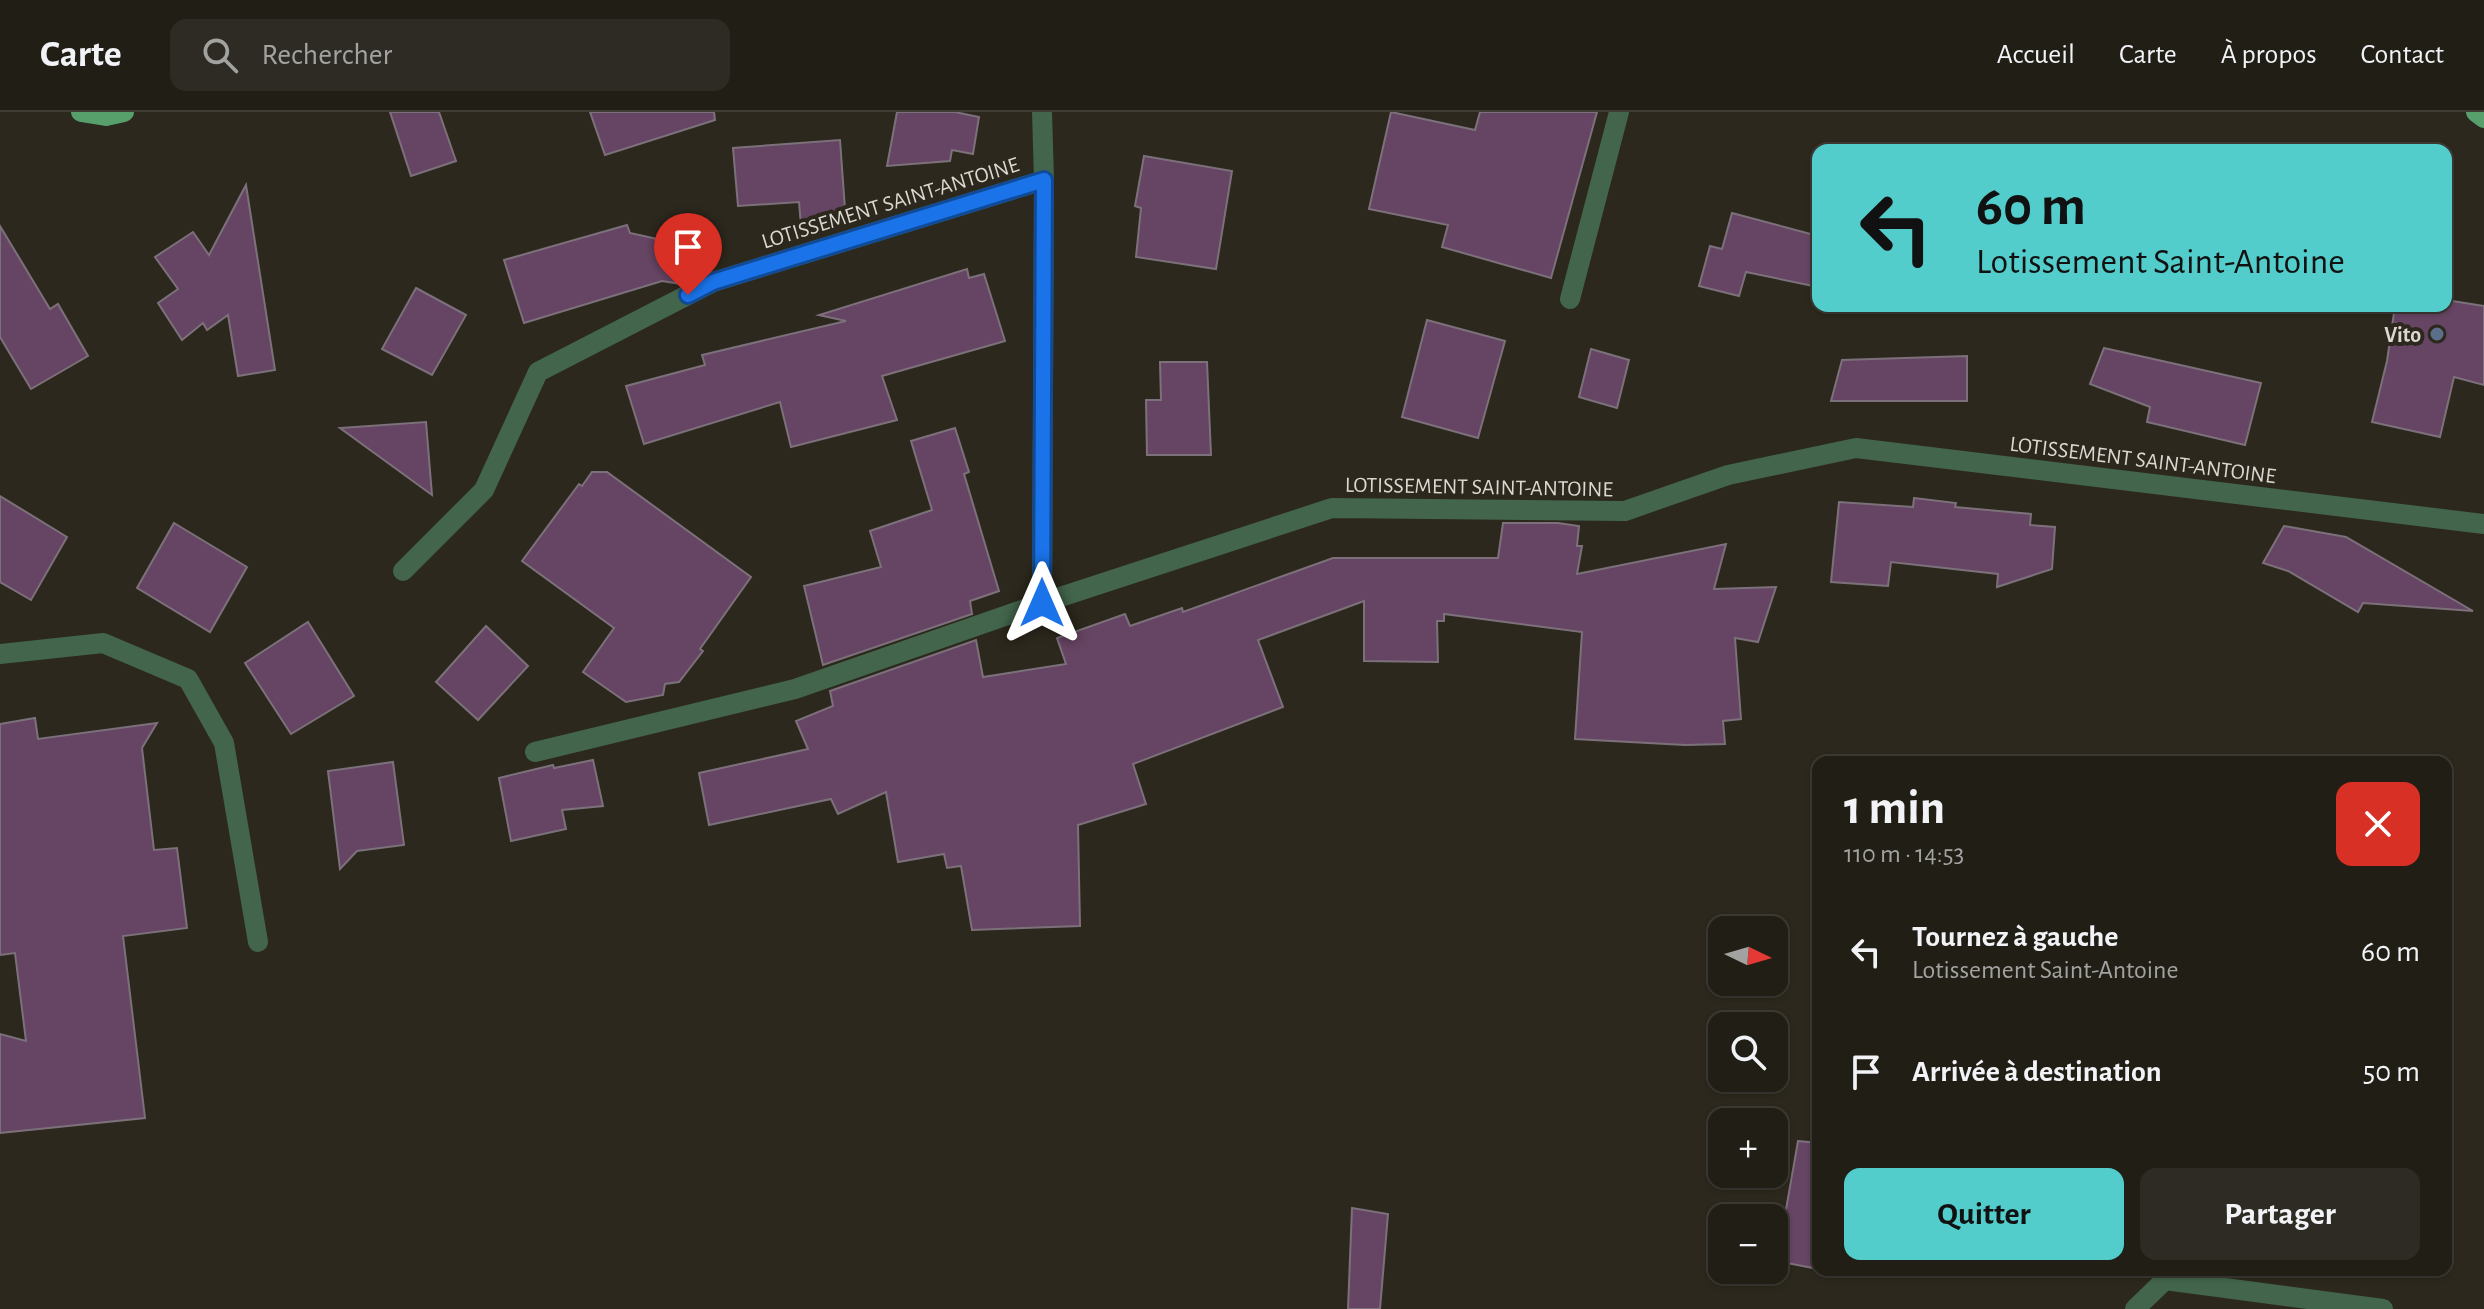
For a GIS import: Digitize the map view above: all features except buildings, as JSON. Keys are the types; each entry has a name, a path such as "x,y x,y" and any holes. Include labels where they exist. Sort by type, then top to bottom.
{"main road":[{"path":"81,112 106,116 124,112"},
{"path":"2476,112 2484,118"}],"street":[{"name":"LOTISSEMENT SAINT-ANTOINE","path":"1042,112 1042,603 1332,508 1625,511 1728,475 1856,448 2484,524"},
{"path":"1570,299 1619,112"},
{"name":"LOTISSEMENT SAINT-ANTOINE","path":"403,571 484,490 538,372 713,282 1044,180"},
{"path":"535,752 795,689 1042,603"},
{"path":"0,654 103,643 188,679 224,743 258,942"},
{"path":"2135,1309 2165,1280 2383,1309"}],"place":[{"name":"Vito","path":"2437,334"}],"route":[{"path":"688,295 713,282 1044,180 1042,603"}]}
